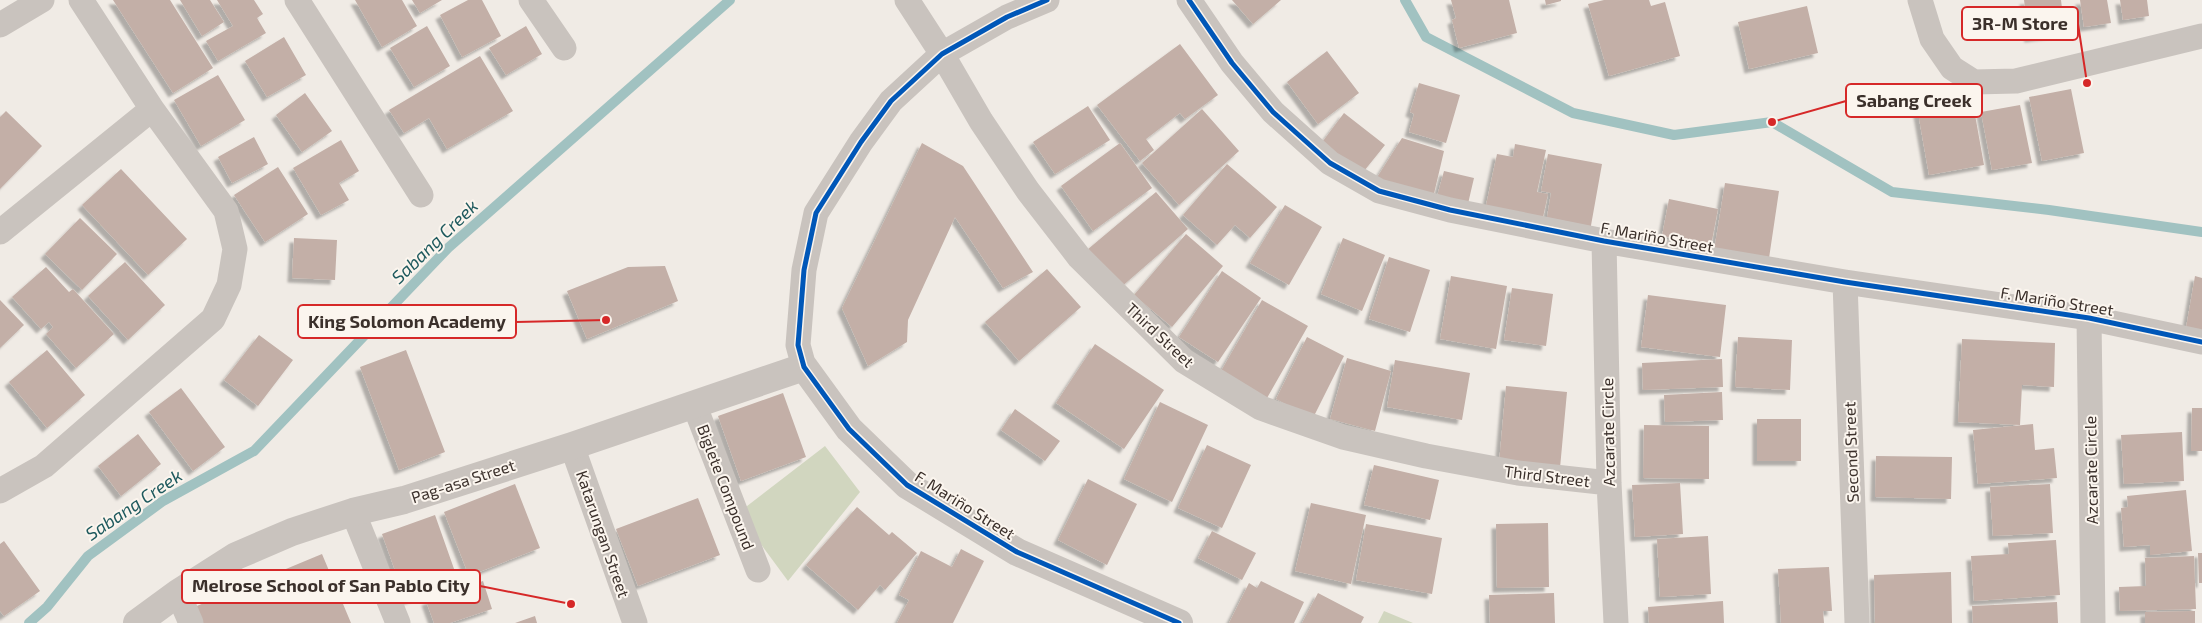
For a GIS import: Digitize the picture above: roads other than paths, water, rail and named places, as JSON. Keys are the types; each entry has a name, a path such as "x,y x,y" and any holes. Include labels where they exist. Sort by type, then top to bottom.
{"street":[{"path":"0,25 42,0"},
{"path":"0,491 44,466 213,319 229,285 236,249 226,211 152,109 80,0"},
{"path":"297,0 421,195"},
{"path":"531,0 564,48"},
{"name":"Third Street","path":"907,0 942,54 981,121 1028,191 1079,257 1184,361 1261,408 1343,437 1426,456 1518,473 1609,483"},
{"name":"F. Mariño Street","path":"1047,0 1007,17 942,54 891,101 861,142 816,213 804,270 798,345 804,367 849,429 907,484 1017,552 1179,623"},
{"name":"F. Mariño Street","path":"1189,0 1232,63 1273,112 1330,163 1388,193 1450,210 1604,241 1845,282 2090,318 2202,342"},
{"path":"1920,0 1932,39 1952,68 1974,82 2016,81 2202,36"},
{"path":"0,232 152,109"},
{"name":"Azcarate Circle","path":"1604,241 1609,483 1616,623"},
{"name":"Second Street","path":"1845,282 1857,623"},
{"name":"Azcarate Circle","path":"2090,318 2093,623"},
{"name":"Pag-asa Street","path":"137,623 178,592 236,556 292,532 354,512 404,500 572,446 804,367"},
{"name":"Biglete Compound","path":"694,404 758,570"},
{"name":"Katarungan Street","path":"572,446 635,623"},
{"path":"354,512 398,623"},
{"path":"178,592 191,623"}],"waterway":[{"name":"Sabang Creek","path":"29,623 47,607 88,556 163,501 254,451 448,248 730,0"},
{"name":"Sabang Creek","path":"1405,0 1426,37 1573,113 1674,135 1772,122 1892,192 2049,210 2202,232"}],"place":[{"name":"3R-M Store","path":"2087,83"},
{"name":"Sabang Creek","path":"1772,122"},
{"name":"King Solomon Academy","path":"606,320"},
{"name":"Melrose School of San Pablo City","path":"571,604"}]}
